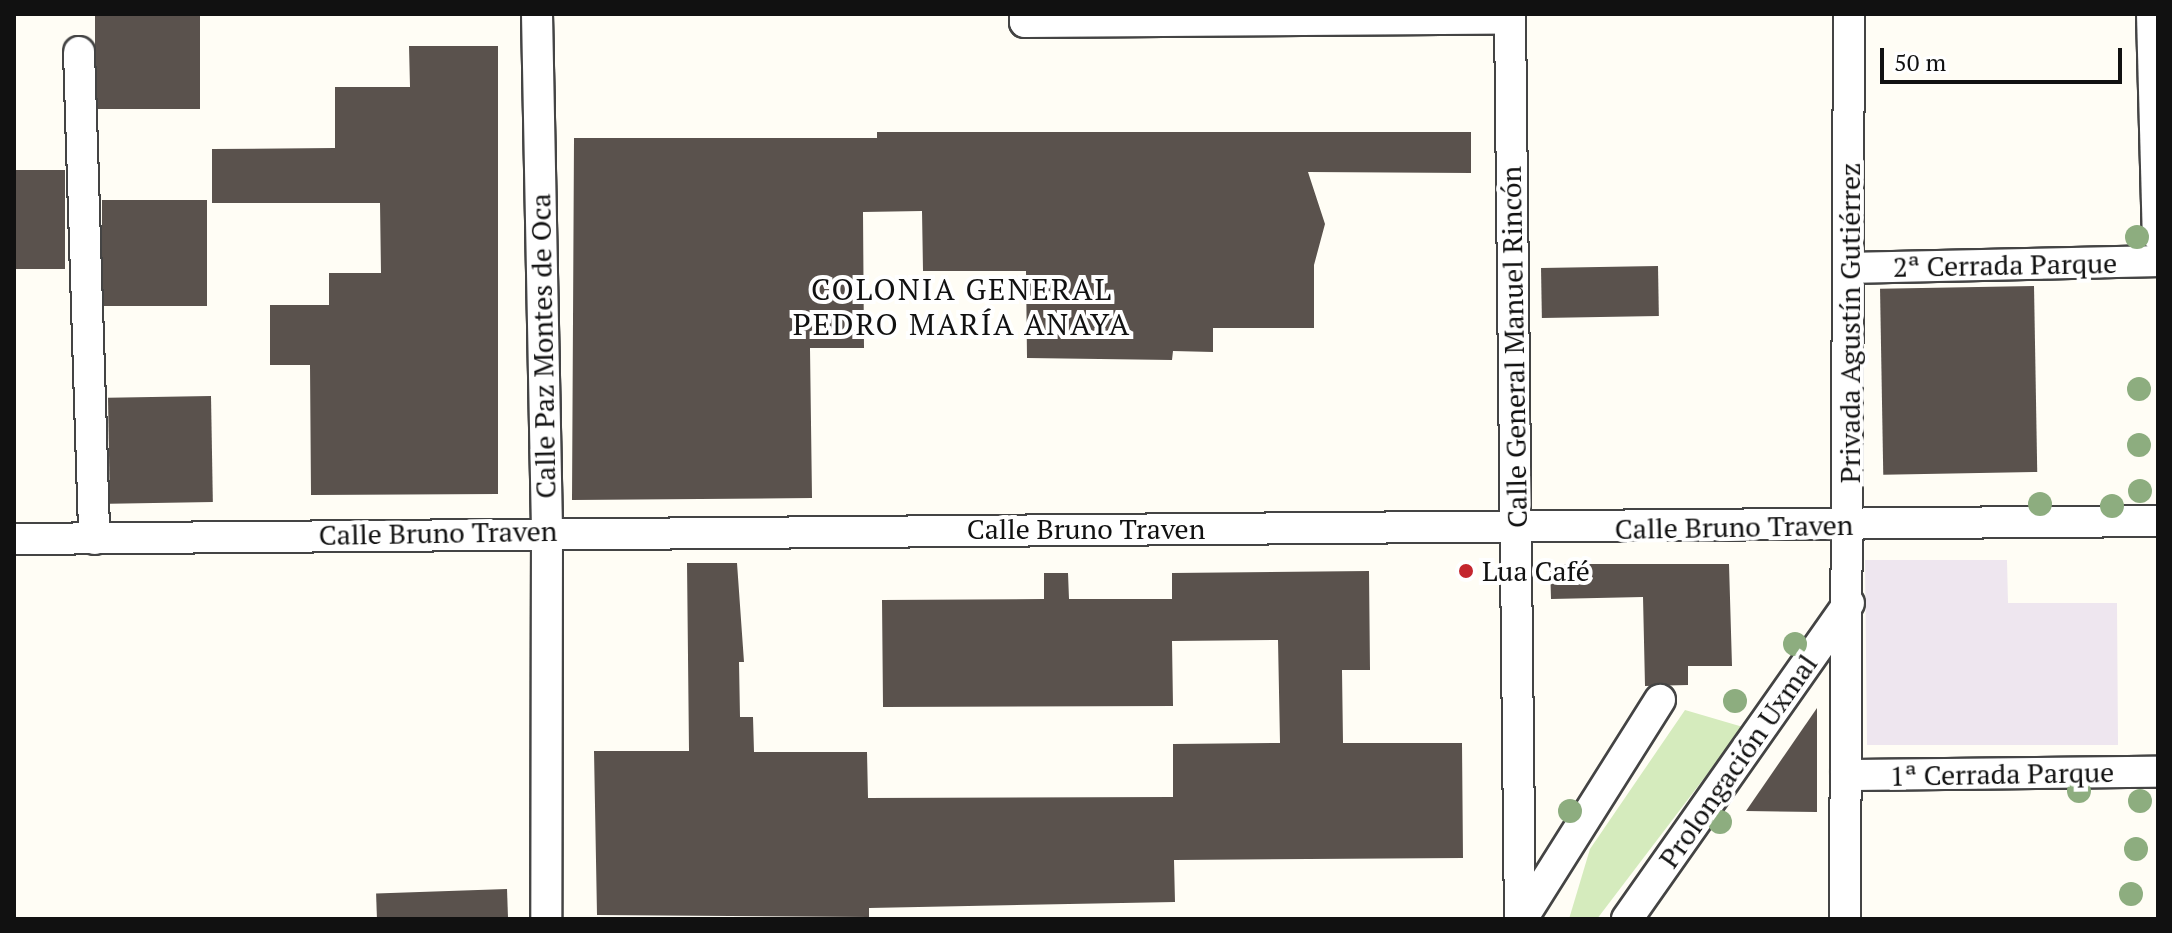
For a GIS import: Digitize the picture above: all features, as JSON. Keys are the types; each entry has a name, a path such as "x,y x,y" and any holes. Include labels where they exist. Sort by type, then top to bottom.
{"street":[{"name":"Calle Paz Montes de Oca","path":"537,14 547,531 546,919"},
{"name":"Privada Agustín Gutiérrez","path":"1845,919 1850,526 1849,14"},
{"path":"2152,14 2158,236"},
{"path":"1025,18 1510,17"},
{"name":"Calle General Manuel Rincón","path":"1510,17 1521,919"},
{"path":"79,52 94,539"},
{"name":"2ª Cerrada Parque","path":"1851,268 2158,261"},
{"name":"Calle Bruno Traven","path":"14,539 547,531 1850,526 2158,521"},
{"name":"Prolongación Uxmal","path":"1627,919 1849,603"},
{"path":"1521,919 1660,700"},
{"name":"1ª Cerrada Parque","path":"1846,775 2158,772"}],"shaded area":[{"path":"1865,560 2007,560 2008,603 2117,603 2118,745 1867,745"}],"green space":[{"path":"1685,710 1743,727 1597,919 1569,919 1590,849"}],"building":[{"path":"95,14 200,14 200,109 95,109"},
{"path":"409,46 498,46 498,494 311,495 310,365 270,365 270,305 329,305 329,273 381,273 380,203 212,203 212,149 335,148 335,87 410,87"},
{"path":"877,132 1471,132 1471,173 1308,172 1325,224 1314,265 1314,328 1213,328 1213,352 1173,351 1172,360 1027,358 1026,271 923,271 922,211 863,212 864,348 810,348 812,498 572,500 574,138 877,138"},
{"path":"14,170 65,170 65,269 14,269"},
{"path":"102,200 207,200 207,306 102,306"},
{"path":"1658,266 1659,316 1542,318 1541,268"},
{"path":"2034,286 2037,472 1883,475 1880,289"},
{"path":"211,396 213,502 110,504 108,398"},
{"path":"687,563 737,563 744,662 739,662 740,717 753,717 754,752 867,752 868,798 1173,797 1173,744 1280,743 1278,640 1172,641 1173,706 883,707 882,600 1044,599 1044,573 1068,573 1069,599 1172,599 1172,573 1369,571 1370,670 1342,670 1343,743 1462,743 1463,858 1174,860 1175,902 869,908 869,917 597,915 594,751 689,751"},
{"path":"1550,564 1729,564 1732,666 1688,666 1688,685 1645,686 1643,597 1551,599"},
{"path":"1817,708 1817,812 1746,811"},
{"path":"507,889 508,919 377,919 376,894"}],"place":[{"name":"Lua Café","path":"1466,571"}],"district":[{"name":"COLONIA GENERAL PEDRO MARÍA ANAYA","path":"962,306"}]}
